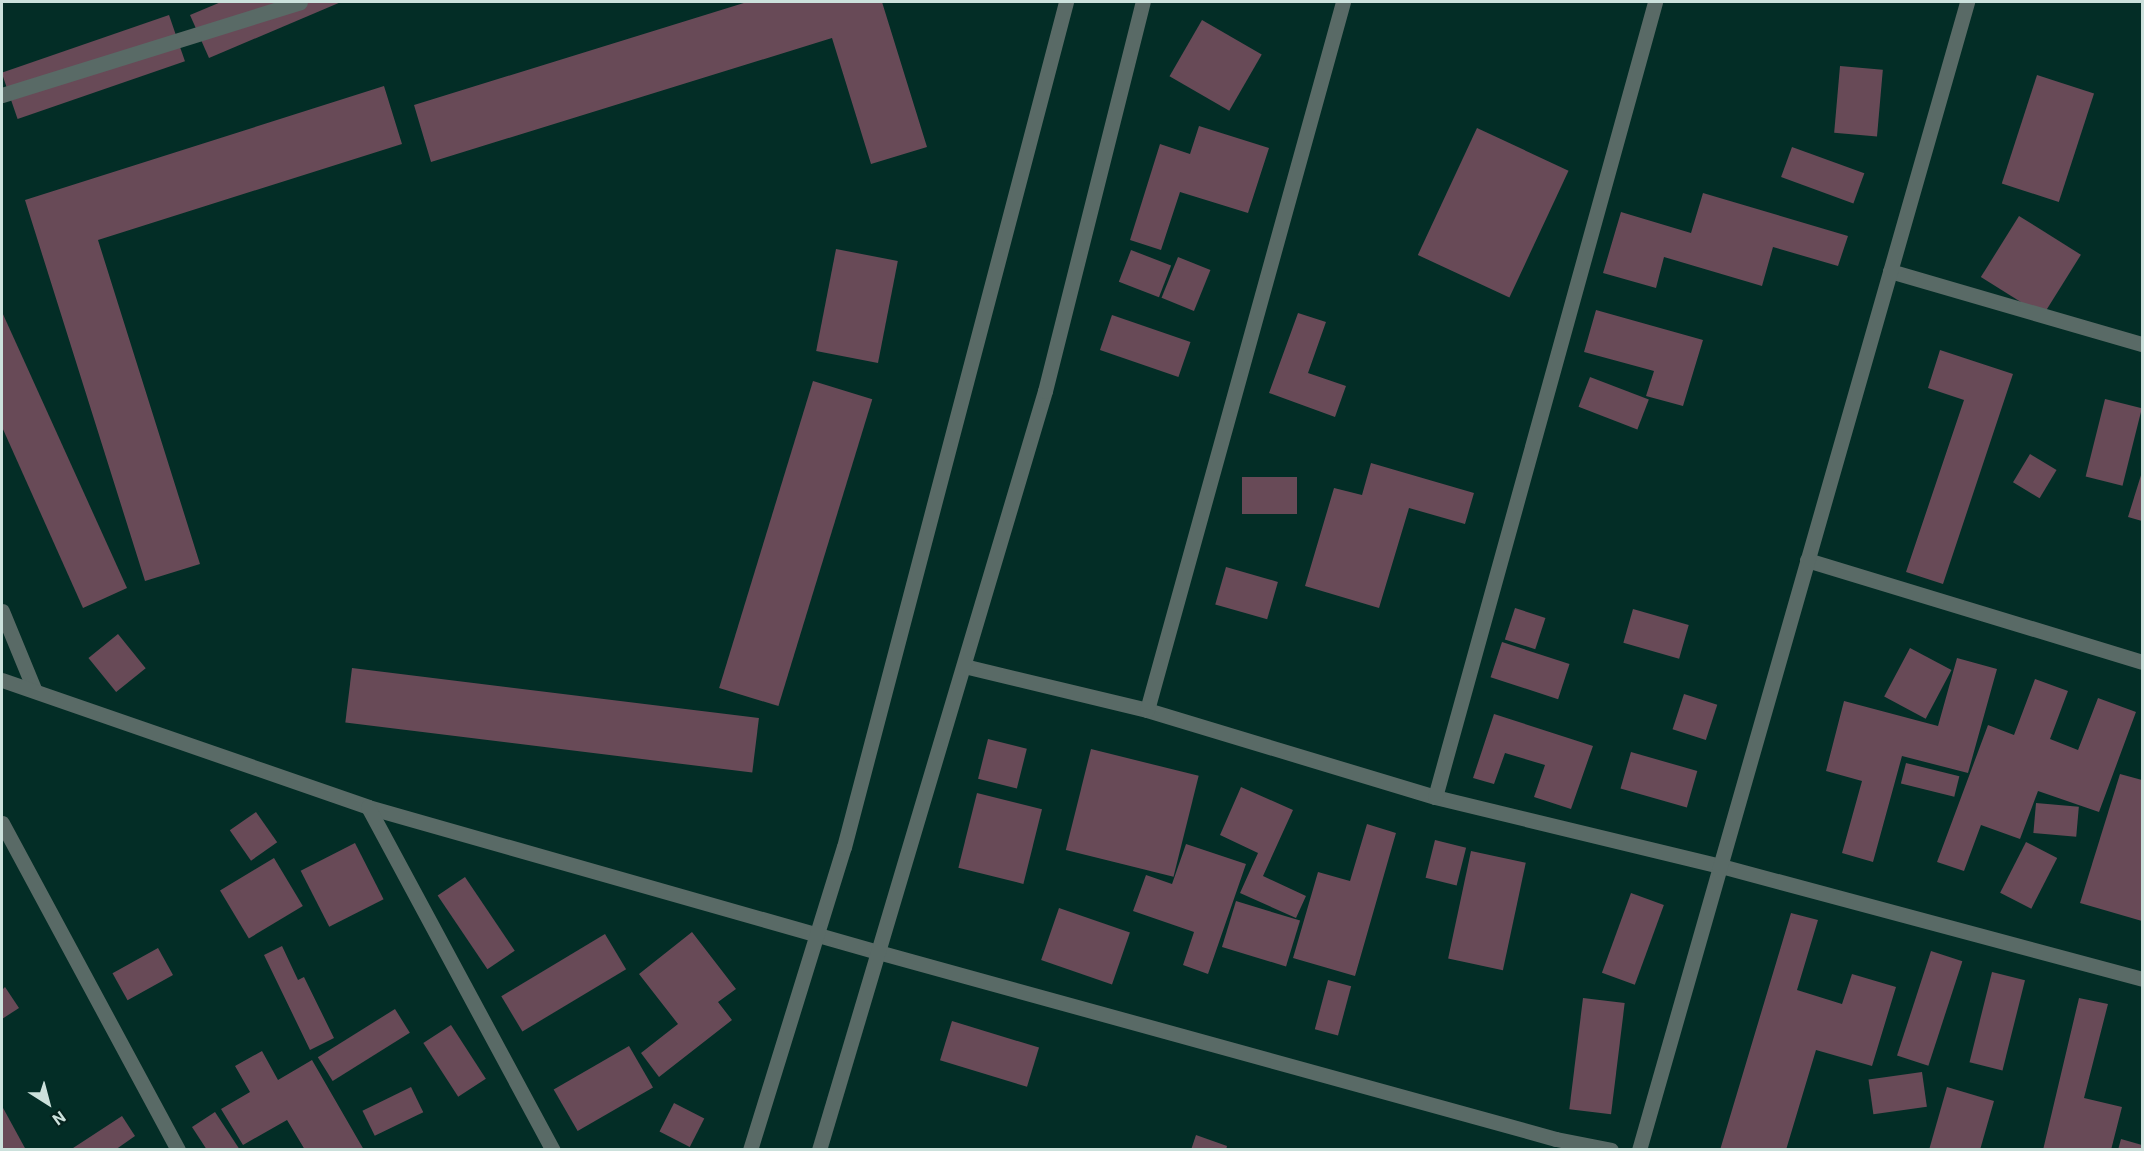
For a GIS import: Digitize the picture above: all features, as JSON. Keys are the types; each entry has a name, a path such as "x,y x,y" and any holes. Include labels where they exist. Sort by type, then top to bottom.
{"street":[{"path":"2,95 300,2"},
{"path":"750,1149 844,847 1066,2"},
{"path":"819,1149 1045,391 1143,2"},
{"path":"1147,710 1342,2"},
{"path":"1435,797 1655,2"},
{"path":"1640,1149 1967,2"},
{"path":"1890,271 2142,344"},
{"path":"1807,560 2142,662"},
{"path":"2,611 34,689"},
{"path":"964,666 1147,710 1435,797 1720,866 2142,980"},
{"path":"2,680 34,689 368,807 1555,1144 1611,1149"},
{"path":"368,807 553,1149"},
{"path":"2,823 178,1149"}],"building":[{"path":"221,2 341,2 209,58 190,15"},
{"path":"747,2 882,2 927,147 871,164 832,38 431,162 414,105"},
{"path":"169,15 185,61 18,119 2,73"},
{"path":"1202,20 1262,54 1229,111 1170,76"},
{"path":"1840,66 1883,70 1877,136 1834,133"},
{"path":"2037,75 2094,94 2059,202 2002,183"},
{"path":"384,86 402,144 98,240 200,564 145,581 25,200"},
{"path":"1199,126 1269,148 1248,213 1180,192 1161,250 1130,240 1160,144 1190,154"},
{"path":"1477,128 1569,171 1509,298 1418,255"},
{"path":"1792,147 1864,173 1853,203 1781,177"},
{"path":"1703,193 1848,236 1838,266 1773,247 1762,286 1664,257 1656,288 1603,273 1621,212 1691,233"},
{"path":"2019,216 2081,255 2043,316 1981,277"},
{"path":"836,249 898,261 878,363 816,351"},
{"path":"1131,250 1171,265 1159,297 1119,282"},
{"path":"1178,257 1210,270 1194,311 1162,298"},
{"path":"1596,310 1703,340 1683,406 1646,396 1654,371 1584,352"},
{"path":"2,312 127,588 83,608 2,427"},
{"path":"1298,313 1326,322 1308,373 1346,386 1335,417 1269,393"},
{"path":"1112,315 1190,342 1178,377 1100,350"},
{"path":"1940,350 2013,374 1943,584 1906,572 1964,400 1928,388"},
{"path":"1590,377 1649,400 1637,429 1579,407"},
{"path":"813,381 872,399 778,706 719,688"},
{"path":"2105,399 2142,408 2123,486 2086,477"},
{"path":"2030,454 2057,470 2040,498 2013,482"},
{"path":"1371,463 1474,493 1465,524 1409,508 1379,608 1305,586 1334,488 1362,495"},
{"path":"2142,472 2142,521 2128,517"},
{"path":"1242,477 1297,477 1297,514 1242,514"},
{"path":"1226,567 1278,582 1267,619 1215,604"},
{"path":"1515,608 1545,618 1535,649 1505,639"},
{"path":"1633,609 1689,625 1679,659 1623,643"},
{"path":"118,634 146,668 116,692 88,658"},
{"path":"1502,642 1570,664 1558,699 1491,677"},
{"path":"1910,648 1951,670 1926,719 1884,697"},
{"path":"1957,658 1997,669 1968,773 1902,756 1873,862 1842,853 1862,781 1826,771 1844,701 1938,726"},
{"path":"352,668 759,718 752,773 345,723"},
{"path":"2035,679 2068,691 2050,739 2078,750 2098,698 2136,712 2099,812 2038,791 2020,839 1981,825 1964,871 1937,862 1988,725 2014,735"},
{"path":"1684,694 1717,705 1706,740 1673,729"},
{"path":"1494,714 1593,746 1571,809 1534,797 1545,765 1505,753 1494,784 1473,778"},
{"path":"988,739 1027,749 1017,788 978,779"},
{"path":"1091,749 1199,776 1174,877 1066,850"},
{"path":"1631,752 1697,771 1687,808 1621,789"},
{"path":"1906,763 1959,776 1954,797 1901,783"},
{"path":"2120,774 2142,780 2142,921 2080,903"},
{"path":"1241,787 1293,810 1263,876 1306,896 1296,918 1240,893 1258,853 1220,835"},
{"path":"977,793 1042,809 1023,884 958,868"},
{"path":"2036,803 2079,807 2076,837 2033,833"},
{"path":"256,812 277,842 251,861 230,830"},
{"path":"1367,824 1396,833 1355,976 1293,958 1318,872 1350,881"},
{"path":"1435,840 1466,848 1457,886 1426,878"},
{"path":"2026,842 2057,858 2031,909 2000,893"},
{"path":"355,843 384,899 329,927 301,871"},
{"path":"1186,844 1246,864 1208,974 1183,965 1194,932 1133,911 1146,875 1172,884"},
{"path":"1471,851 1526,863 1503,970 1448,959"},
{"path":"274,858 303,906 249,938 220,890"},
{"path":"465,877 515,951 487,969 438,895"},
{"path":"1631,893 1664,905 1635,985 1602,973"},
{"path":"1236,901 1300,921 1286,966 1222,947"},
{"path":"1059,908 1130,932 1112,984 1041,960"},
{"path":"1791,913 1818,920 1797,990 1842,1004 1852,974 1896,987 1872,1066 1816,1050 1786,1150 1720,1150"},
{"path":"692,932 736,989 718,1002 732,1020 659,1077 641,1053 678,1024 639,974"},
{"path":"605,934 626,969 522,1031 501,996"},
{"path":"282,946 298,980 304,977 334,1038 310,1050 264,955"},
{"path":"158,948 173,975 128,1000 113,973"},
{"path":"1931,951 1962,961 1928,1066 1897,1056"},
{"path":"1992,972 2025,980 2002,1070 1970,1062"},
{"path":"1328,980 1351,986 1338,1035 1315,1029"},
{"path":"5,987 19,1008 2,1019 2,990"},
{"path":"1583,998 1625,1003 1611,1114 1569,1109"},
{"path":"2079,998 2108,1004 2084,1098 2122,1107 2111,1150 2043,1150"},
{"path":"395,1009 410,1033 333,1081 318,1057"},
{"path":"952,1021 1039,1048 1027,1087 940,1060"},
{"path":"451,1025 486,1079 458,1097 423,1043"},
{"path":"629,1046 653,1088 578,1131 554,1090"},
{"path":"262,1051 278,1080 312,1060 364,1150 305,1150 287,1120 243,1145 221,1109 250,1092 235,1066"},
{"path":"1922,1072 1927,1107 1873,1114 1869,1080"},
{"path":"411,1087 423,1112 375,1136 362,1111"},
{"path":"1947,1087 1994,1101 1980,1150 1929,1150"},
{"path":"674,1103 704,1118 690,1147 659,1132"},
{"path":"2,1106 26,1150 2,1150"},
{"path":"215,1112 240,1150 207,1150 192,1127"},
{"path":"122,1116 135,1136 115,1150 70,1150"},
{"path":"1196,1135 1227,1146 1226,1150 1191,1150"},
{"path":"2121,1139 2142,1145 2142,1150 2118,1150"}]}
